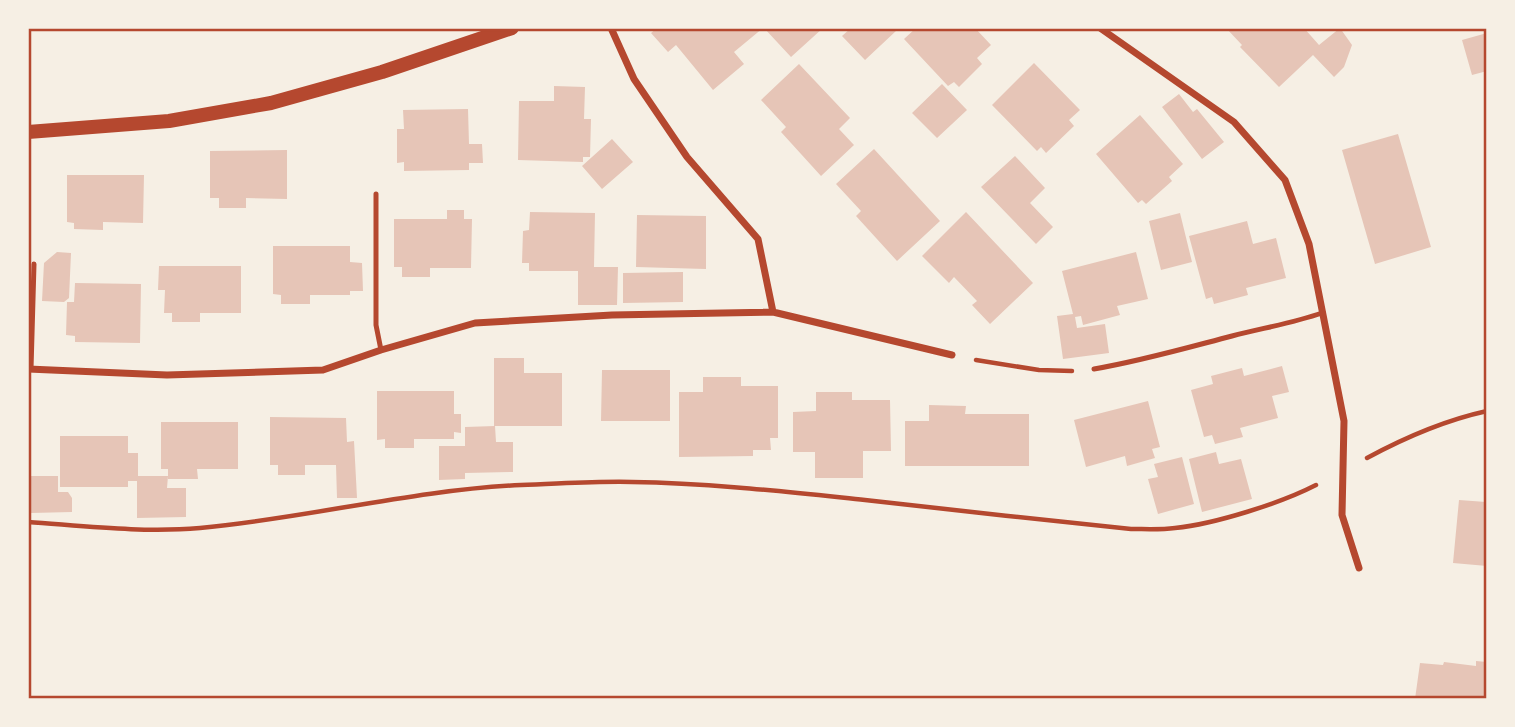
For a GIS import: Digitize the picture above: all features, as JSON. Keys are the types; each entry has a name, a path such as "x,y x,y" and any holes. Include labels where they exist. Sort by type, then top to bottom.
{"main road":[{"path":"28,132 169,121 271,103 382,72 512,28"}],"street":[{"path":"611,28 634,79 687,157 758,239 772,312"},
{"path":"1100,28 1234,121 1285,180 1309,244 1344,421 1342,515 1359,568"},
{"path":"30,369 167,375 323,370 381,350 475,324 612,315 772,312 952,355"}],"lane":[{"path":"376,194 376,325 381,350"},
{"path":"30,369 33,264"},
{"path":"1094,369 1294,323 1322,313"}],"path":[{"path":"952,355 1038,370 1070,372 1094,369"},
{"path":"28,522 137,529 198,528 265,520 392,498 516,485 630,481 712,485 1131,529 1174,528 1208,523 1278,501 1302,492 1394,443 1468,415 1487,411"}],"building":[{"path":"657,28 763,28 734,52 744,64 713,90 676,45 668,52 651,33"},
{"path":"764,28 823,28 791,57"},
{"path":"851,28 893,28 896,31 865,60 842,36"},
{"path":"916,28 975,28 991,45 977,58 982,64 959,87 954,82 948,86 904,39"},
{"path":"1226,28 1304,28 1319,45 1340,28 1352,45 1344,67 1334,77 1313,55 1279,87 1240,47 1242,45"},
{"path":"1487,33 1487,71 1472,75 1462,40"},
{"path":"1034,63 1080,110 1069,120 1074,126 1046,153 1041,147 1037,151 992,105"},
{"path":"799,64 850,118 839,129 854,145 821,176 781,132 786,127 761,100"},
{"path":"942,84 967,110 937,138 912,113"},
{"path":"554,86 585,87 584,119 591,119 590,157 583,157 583,162 518,160 519,101 554,101"},
{"path":"1179,94 1193,112 1197,109 1224,142 1202,159 1162,107"},
{"path":"468,109 469,144 482,144 483,163 469,163 469,170 404,171 404,162 397,163 397,129 404,129 403,110"},
{"path":"1140,115 1183,164 1169,177 1172,181 1146,204 1142,200 1138,203 1096,154"},
{"path":"1398,134 1431,247 1375,264 1342,150"},
{"path":"612,139 633,162 602,189 582,166"},
{"path":"874,149 940,221 897,261 856,216 861,211 836,184"},
{"path":"287,150 287,199 246,198 246,208 219,208 219,198 210,198 210,151"},
{"path":"1015,156 1045,188 1030,203 1053,227 1036,244 981,187"},
{"path":"67,175 144,175 143,223 103,222 103,230 74,229 74,223 67,222"},
{"path":"447,210 464,210 464,219 472,219 471,268 430,268 430,277 402,277 402,267 394,267 394,219 447,219"},
{"path":"530,212 595,213 594,267 618,267 617,305 578,305 578,271 529,271 529,263 522,263 523,231 529,230"},
{"path":"966,212 1033,283 990,324 972,305 977,301 954,277 949,283 922,256"},
{"path":"1180,213 1192,262 1161,270 1149,221"},
{"path":"637,215 706,216 706,269 636,267"},
{"path":"1247,221 1253,244 1276,238 1286,278 1246,288 1248,295 1214,304 1212,297 1206,299 1189,236"},
{"path":"273,246 350,246 350,262 362,263 363,291 350,291 350,295 310,295 310,304 281,304 281,295 273,294"},
{"path":"57,252 71,253 69,298 64,302 42,301 44,263"},
{"path":"1136,252 1148,299 1117,306 1120,315 1083,325 1081,316 1075,317 1077,328 1105,324 1109,353 1063,359 1057,316 1073,314 1062,271"},
{"path":"159,266 241,266 241,313 200,313 200,322 172,322 172,313 164,313 165,290 158,290"},
{"path":"683,272 683,302 623,303 623,273"},
{"path":"75,283 141,284 140,343 75,342 75,336 66,335 67,302 74,302"},
{"path":"494,358 524,358 524,373 562,373 562,426 494,426"},
{"path":"1282,366 1289,392 1272,396 1278,418 1240,428 1243,437 1215,444 1212,435 1204,437 1191,390 1213,384 1211,376 1242,368 1244,376"},
{"path":"602,370 670,370 670,421 601,421"},
{"path":"703,377 741,377 741,386 778,386 778,438 770,438 771,450 753,450 753,456 679,457 679,392 703,392"},
{"path":"377,391 454,391 454,414 461,414 461,433 454,432 454,439 414,439 414,448 385,448 385,439 377,440"},
{"path":"816,392 852,392 852,400 890,400 891,451 863,451 863,478 815,478 815,452 793,452 793,412 816,411"},
{"path":"1148,401 1160,447 1152,449 1155,458 1127,466 1125,456 1086,467 1074,420"},
{"path":"929,405 966,406 965,414 1029,414 1029,466 905,466 905,421 929,421"},
{"path":"270,417 346,418 347,442 354,441 357,498 337,498 336,465 305,465 305,475 278,475 278,465 270,465"},
{"path":"161,422 238,422 238,469 197,469 198,479 168,479 168,469 161,469"},
{"path":"495,426 496,442 513,442 513,472 465,473 465,479 439,480 439,446 465,446 465,427"},
{"path":"60,436 128,436 128,453 138,453 138,476 168,476 167,488 186,488 186,517 137,518 137,481 128,481 128,487 60,487"},
{"path":"1216,452 1219,464 1241,459 1252,499 1202,512 1189,459"},
{"path":"1182,457 1194,504 1158,514 1148,479 1158,477 1154,464"},
{"path":"31,476 58,476 58,492 68,492 72,498 72,512 31,513"},
{"path":"1459,500 1486,502 1487,566 1453,563"},
{"path":"1476,661 1487,662 1487,699 1415,699 1420,663 1443,665 1444,662 1476,666"}]}
